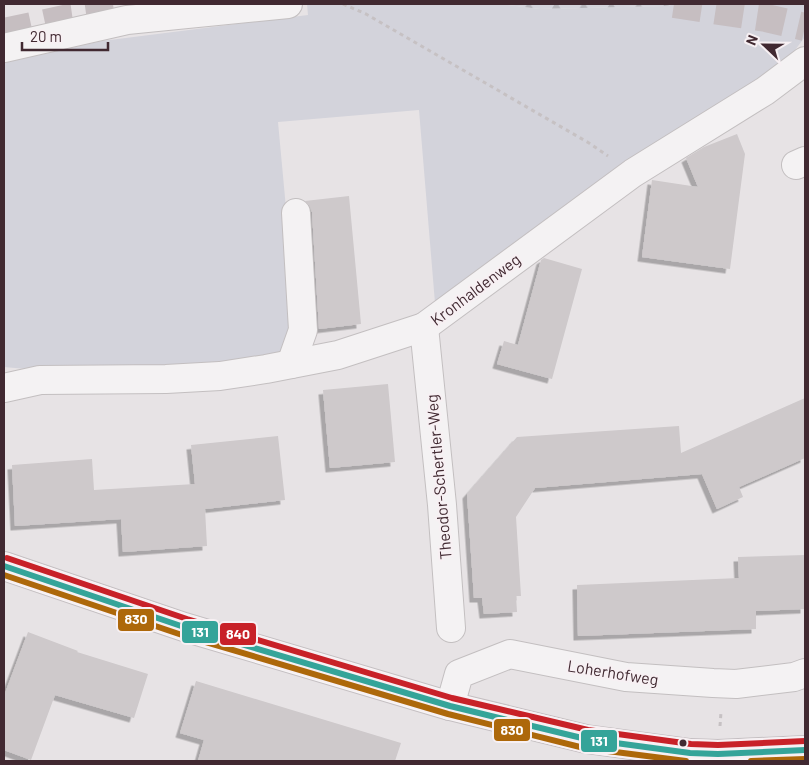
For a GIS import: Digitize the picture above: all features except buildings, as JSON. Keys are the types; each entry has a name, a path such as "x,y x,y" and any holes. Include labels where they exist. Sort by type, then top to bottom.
{"main road":[{"path":"4,566 184,627 450,706 586,739 690,753 718,754 805,750"}],"street":[{"path":"4,48 127,20 288,4"},
{"name":"Kronhaldenweg","path":"4,388 40,380 166,380 220,376 338,355 424,327 633,173 765,91 805,61"},
{"path":"291,364 303,330 296,214"},
{"name":"Theodor-Schertler-Weg","path":"424,327 442,505 451,628"},
{"name":"Loherhofweg","path":"450,706 459,674 510,654 626,677 736,684 794,677 805,673"}],"path":[{"path":"343,4 366,14 581,138 633,173"},
{"path":"718,754 721,705 728,702 736,694 736,684"}],"green space":[{"path":"307,4 499,4 540,9 679,4 805,4 805,37 785,63 435,303 419,110 278,122 296,316 284,357 258,363 71,373 4,367 4,63 102,41 308,15"},
{"path":"499,4 679,4 540,9"}],"tunnel":[{"path":"674,4 766,18 805,27"},
{"path":"4,32 69,18 118,11"}],"transit line":[{"name":"840","path":"7,558 187,619 452,698 588,730 691,744 718,745 805,741"},
{"name":"131","path":"4,566 184,627 450,706 586,739 690,753 718,754 805,750"},
{"name":"830","path":"4,575 182,635 448,714 584,748 686,761"},
{"name":"830","path":"751,761 805,759"}]}
